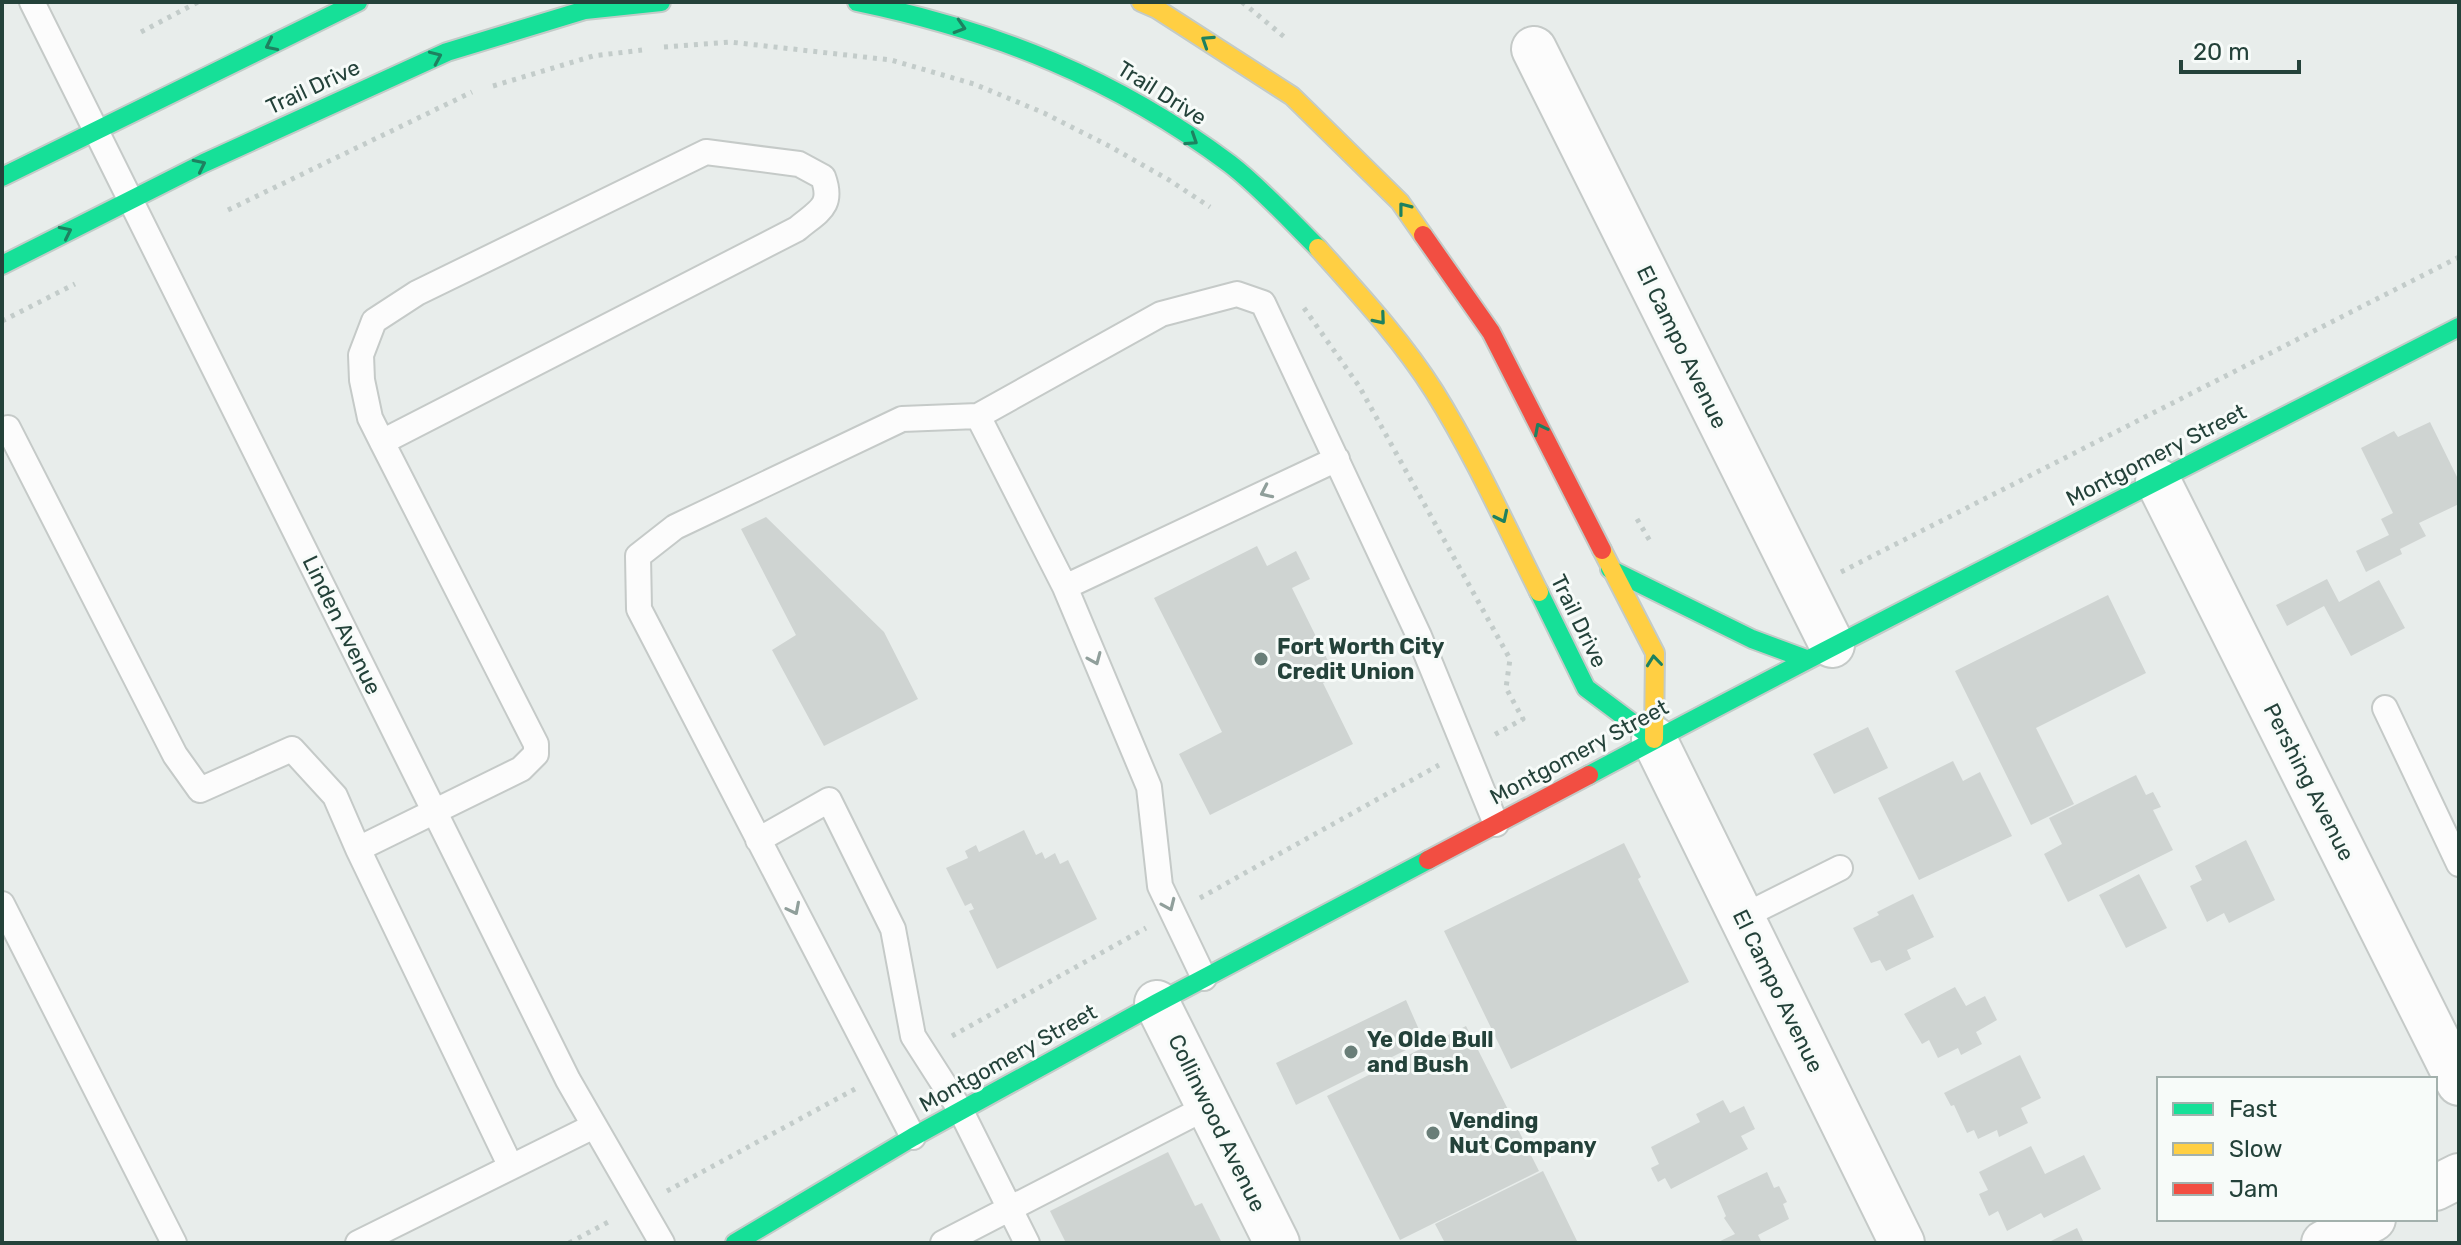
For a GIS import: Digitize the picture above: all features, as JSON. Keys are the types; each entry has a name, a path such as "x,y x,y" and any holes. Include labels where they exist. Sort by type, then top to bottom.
{"street":[{"path":"2,177 358,2"},
{"name":"Trail Drive","path":"2,265 204,163 447,52 585,10 661,2"},
{"name":"Trail Drive","path":"857,2 933,18 1056,61 1121,93 1231,165 1317,247 1393,334 1433,389 1467,447 1586,688 1654,739"},
{"path":"1141,2 1157,9 1292,96 1400,202 1491,332 1655,653 1654,739"},
{"name":"El Campo Avenue","path":"1534,49 1803,591 1819,652"},
{"name":"Montgomery Street","path":"735,1243 913,1137 1204,978 1819,652 2459,327"},
{"name":"Pershing Avenue","path":"2158,481 2454,1059"},
{"path":"1610,569 1752,639 1819,652"},
{"name":"El Campo Avenue","path":"1654,739 1902,1243"},
{"name":"Collinwood Avenue","path":"1157,1003 1277,1243"},
{"path":"2437,1187 2459,1176"},
{"path":"2324,1243 2369,1221"}],"lane":[{"name":"Linden Avenue","path":"32,2 568,1080 662,1243"},
{"path":"358,849 521,769 536,754 536,744 382,442 370,418 362,380 361,355 374,321 417,293 706,152 799,164 823,177 829,193 825,206 797,229 382,442"},
{"path":"913,1137 639,609 638,556 675,527 902,419 978,416 1161,314 1237,294 1263,303 1419,636 1496,824"},
{"path":"978,416 1065,587 1149,787 1160,886 1204,978"},
{"path":"2,431 8,428 175,755 200,790 292,749 335,796 511,1167"},
{"path":"1065,587 1337,459"},
{"path":"2385,708 2459,864"},
{"path":"758,840 829,800 893,929 913,1036 961,1111 1027,1243"},
{"path":"1742,917 1840,868"},
{"path":"2,904 174,1243"},
{"path":"943,1243 1209,1106"},
{"path":"358,1243 594,1126"}],"path":[{"path":"141,32 198,2"},
{"path":"663,47 730,42 891,60 974,84 1044,113 1111,147 1213,209"},
{"path":"228,210 468,93 593,56 649,49"},
{"path":"1803,591 2459,257"},
{"path":"2,321 75,284"},
{"path":"923,1052 1523,719 1506,688 1510,659 1359,386 1300,303"},
{"path":"569,1243 880,1076"}],"building":[{"path":"2430,422 2459,481 2459,504 2419,523 2426,536 2400,549 2402,554 2366,572 2356,551 2389,535 2381,519 2393,513 2361,448 2394,431 2398,437"},
{"path":"766,517 884,632 918,699 824,746 772,650 796,635 741,529"},
{"path":"1257,546 1267,566 1296,551 1310,579 1292,588 1336,677 1323,683 1353,744 1210,815 1179,754 1222,732 1154,598"},
{"path":"2327,579 2339,602 2379,580 2405,628 2351,656 2324,606 2287,626 2276,605"},
{"path":"2108,595 2146,673 2036,728 2074,804 2031,825 1955,671"},
{"path":"1868,727 1888,768 1834,794 1813,754"},
{"path":"1953,761 1963,781 1980,772 2012,836 1919,880 1878,798"},
{"path":"2136,775 2146,795 2153,792 2161,807 2153,810 2173,850 2068,902 2044,854 2062,844 2049,818"},
{"path":"1024,830 1036,855 1042,852 1045,859 1055,853 1060,864 1068,860 1097,919 997,969 969,911 974,909 971,903 965,906 946,868 968,858 965,851 976,845 979,852"},
{"path":"2246,840 2275,900 2229,923 2224,913 2207,922 2190,886 2202,880 2195,866"},
{"path":"1624,843 1641,877 1638,879 1689,982 1511,1069 1444,931"},
{"path":"2139,874 2167,928 2126,948 2099,895"},
{"path":"1913,894 1934,937 1907,950 1911,959 1886,971 1880,960 1871,963 1853,928"},
{"path":"1955,987 1966,1006 1985,996 1997,1020 1976,1032 1982,1044 1961,1055 1958,1048 1938,1058 1929,1040 1922,1044 1904,1014"},
{"name":"Ye Olde Bull and Bush","path":"1406,1000 1424,1041 1296,1105 1276,1063"},
{"name":"Vending Nut Company","path":"1466,1026 1539,1171 1400,1240 1327,1096"},
{"path":"2020,1055 2041,1098 2021,1108 2028,1123 1999,1137 1997,1130 1978,1139 1974,1130 1967,1133 1954,1105 1951,1106 1944,1093"},
{"path":"1723,1100 1730,1113 1744,1106 1755,1129 1741,1136 1748,1149 1671,1189 1665,1178 1658,1182 1651,1168 1659,1164 1651,1147 1700,1122 1696,1114"},
{"path":"2031,1146 2045,1174 2084,1155 2101,1189 2044,1218 2041,1213 2007,1231 1998,1211 1989,1216 1979,1194 1988,1190 1979,1172"},
{"path":"1168,1152 1195,1206 1202,1203 1221,1241 1066,1243 1050,1211"},
{"path":"1543,1171 1578,1243 1445,1243 1435,1224"},
{"path":"1767,1172 1774,1188 1779,1186 1787,1202 1783,1204 1789,1219 1758,1235 1762,1243 1716,1243 1735,1234 1724,1218 1726,1216 1717,1196"},
{"path":"2077,1228 2084,1243 2047,1243"}],"traffic: fast":[{"path":"2,177 358,2"},
{"path":"2,265 204,163 447,52 585,10 661,2"},
{"path":"857,2 958,27 1006,43 1143,106 1230,164 1318,248"},
{"path":"1589,775 2459,327"},
{"path":"1610,569 1752,639 1806,659"},
{"path":"1539,592 1586,688 1654,739"},
{"path":"735,1243 913,1137 1157,1003 1428,860"}],"traffic: slow":[{"path":"1141,2 1157,9 1292,96 1400,202 1423,235"},
{"path":"1318,248 1394,335 1434,391 1476,465 1539,592"},
{"path":"1602,550 1655,653 1654,739"}],"traffic: jam":[{"path":"1423,235 1491,332 1602,550"},
{"path":"1428,860 1589,775"}],"place":[{"name":"Fort Worth City Credit Union","path":"1261,659"},
{"name":"Ye Olde Bull and Bush","path":"1351,1052"},
{"name":"Vending Nut Company","path":"1433,1133"}]}
